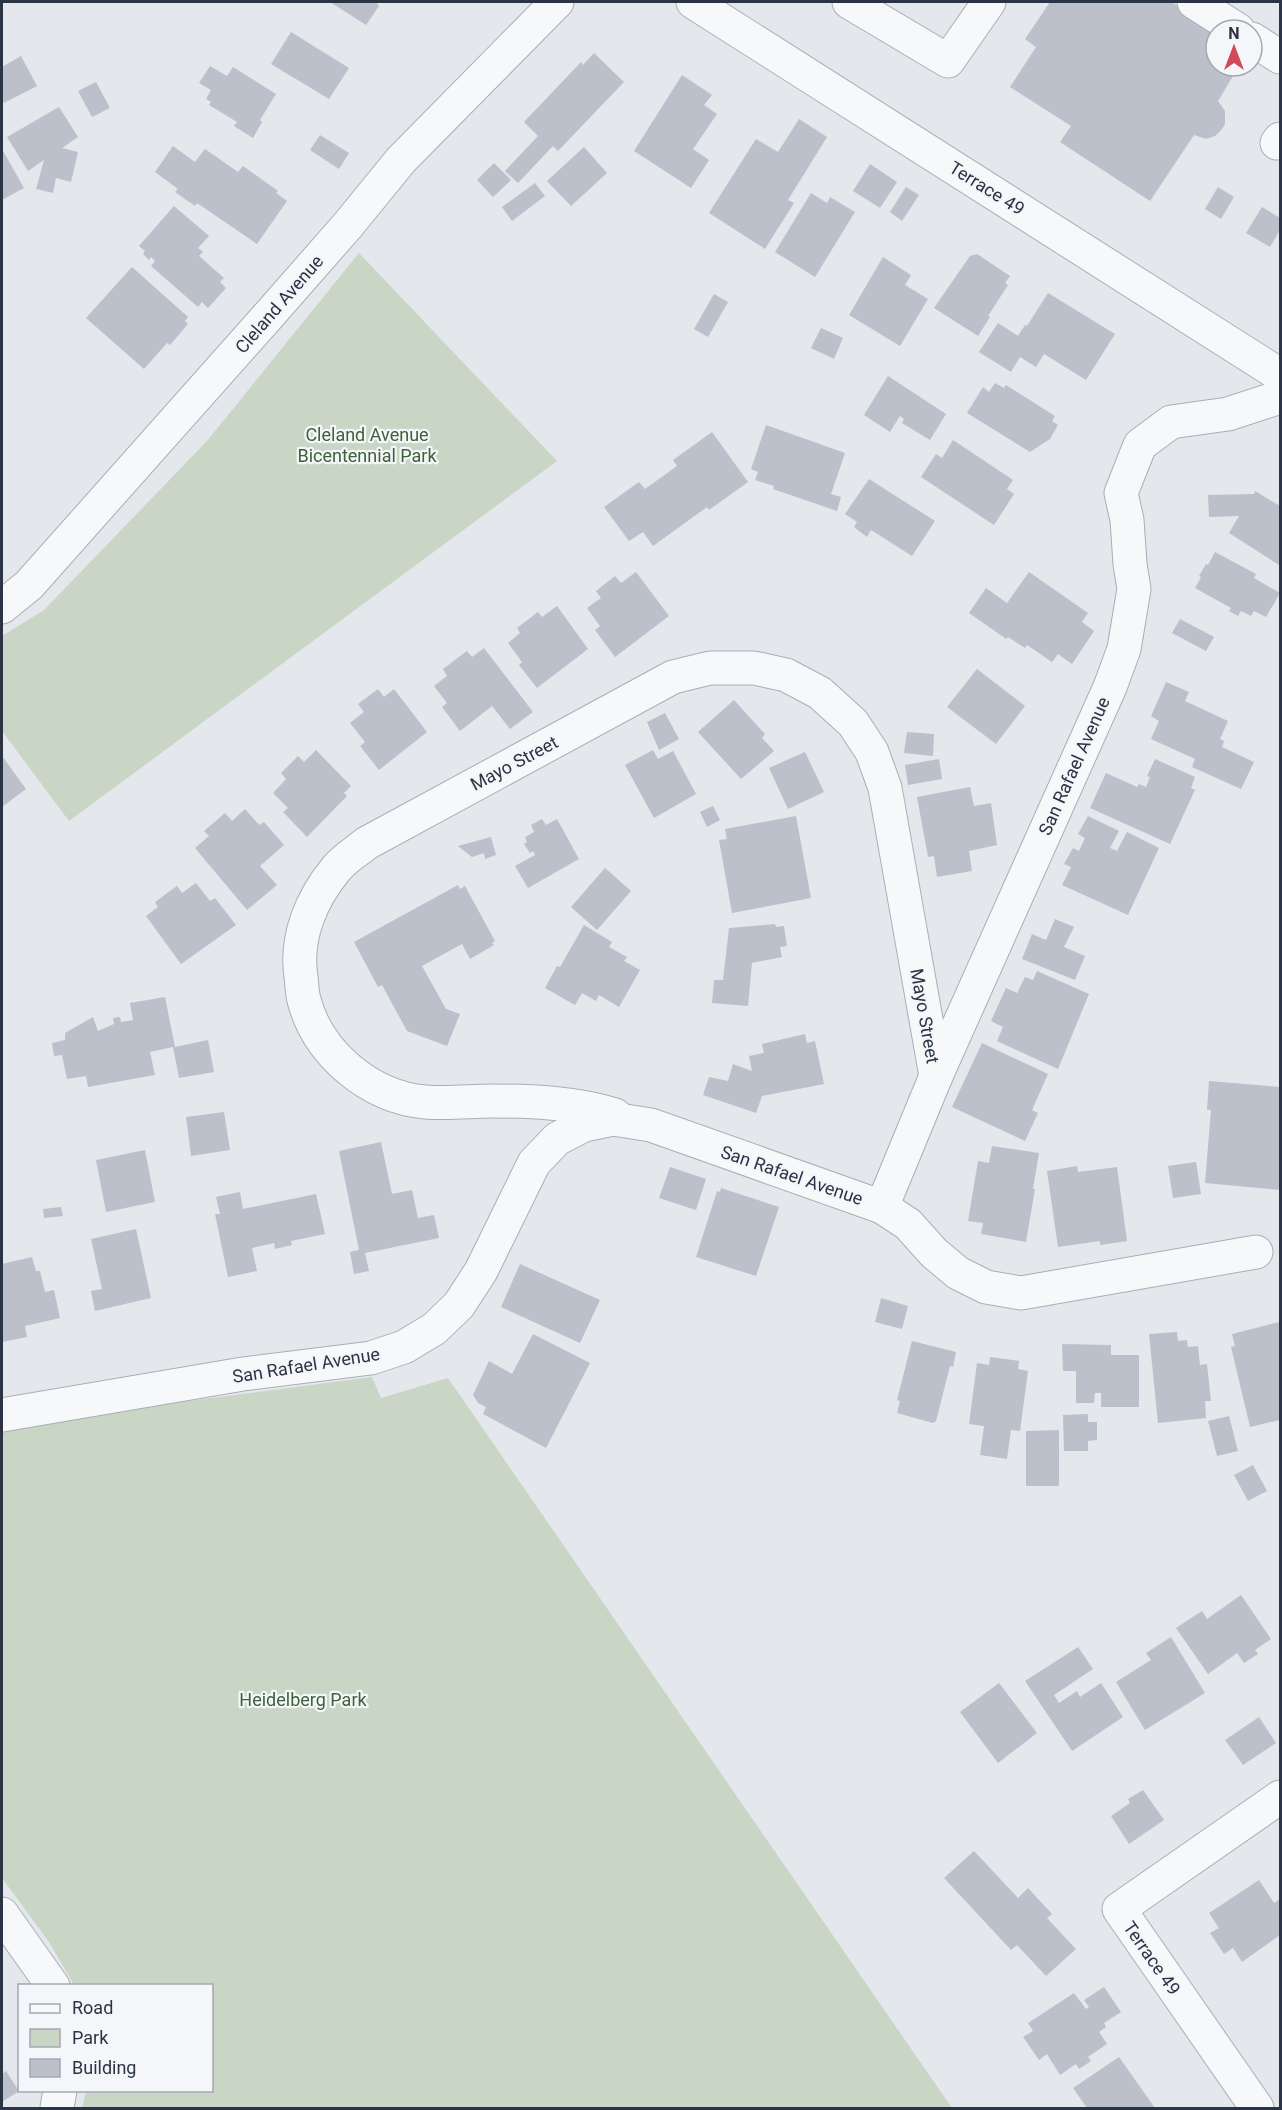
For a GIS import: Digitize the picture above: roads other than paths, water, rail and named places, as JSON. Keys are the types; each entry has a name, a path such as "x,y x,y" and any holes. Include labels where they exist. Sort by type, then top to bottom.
{"street":[{"name":"Cleland Avenue","path":"2,607 29,585 348,225 401,160 557,2"},
{"name":"Terrace 49","path":"693,2 1281,375"},
{"path":"849,2 948,61 989,2"},
{"path":"1194,2 1219,18"},
{"path":"1264,46 1281,57"},
{"name":"San Rafael Avenue","path":"2,1415 243,1374 371,1358 404,1347 434,1329 459,1305 481,1272 534,1163 557,1139 584,1125 613,1119 651,1125 882,1207 936,1076 1110,687 1124,650 1134,589 1127,520 1121,493 1140,445 1172,422 1228,414 1281,397"},
{"name":"Mayo Street","path":"651,1125 600,1110 539,1102 425,1102 392,1095 362,1079 334,1055 316,1029 308,1010 304,1000 299,966 302,933 316,896 337,867 367,843 673,677 710,668 754,668 786,675 820,693 852,723 872,752 885,788 936,1076"},
{"path":"882,1207 908,1224 934,1253 957,1273 986,1287 1021,1293 1256,1252"},
{"name":"Terrace 49","path":"1257,2109 1119,1909 1281,1797"},
{"path":"2,1914 52,1984"},
{"path":"57,2109 60,2092"}],"park label":[{"name":"Cleland Avenue Bicentennial Park","path":"367,444"},
{"name":"Heidelberg Park","path":"303,1699"}]}
